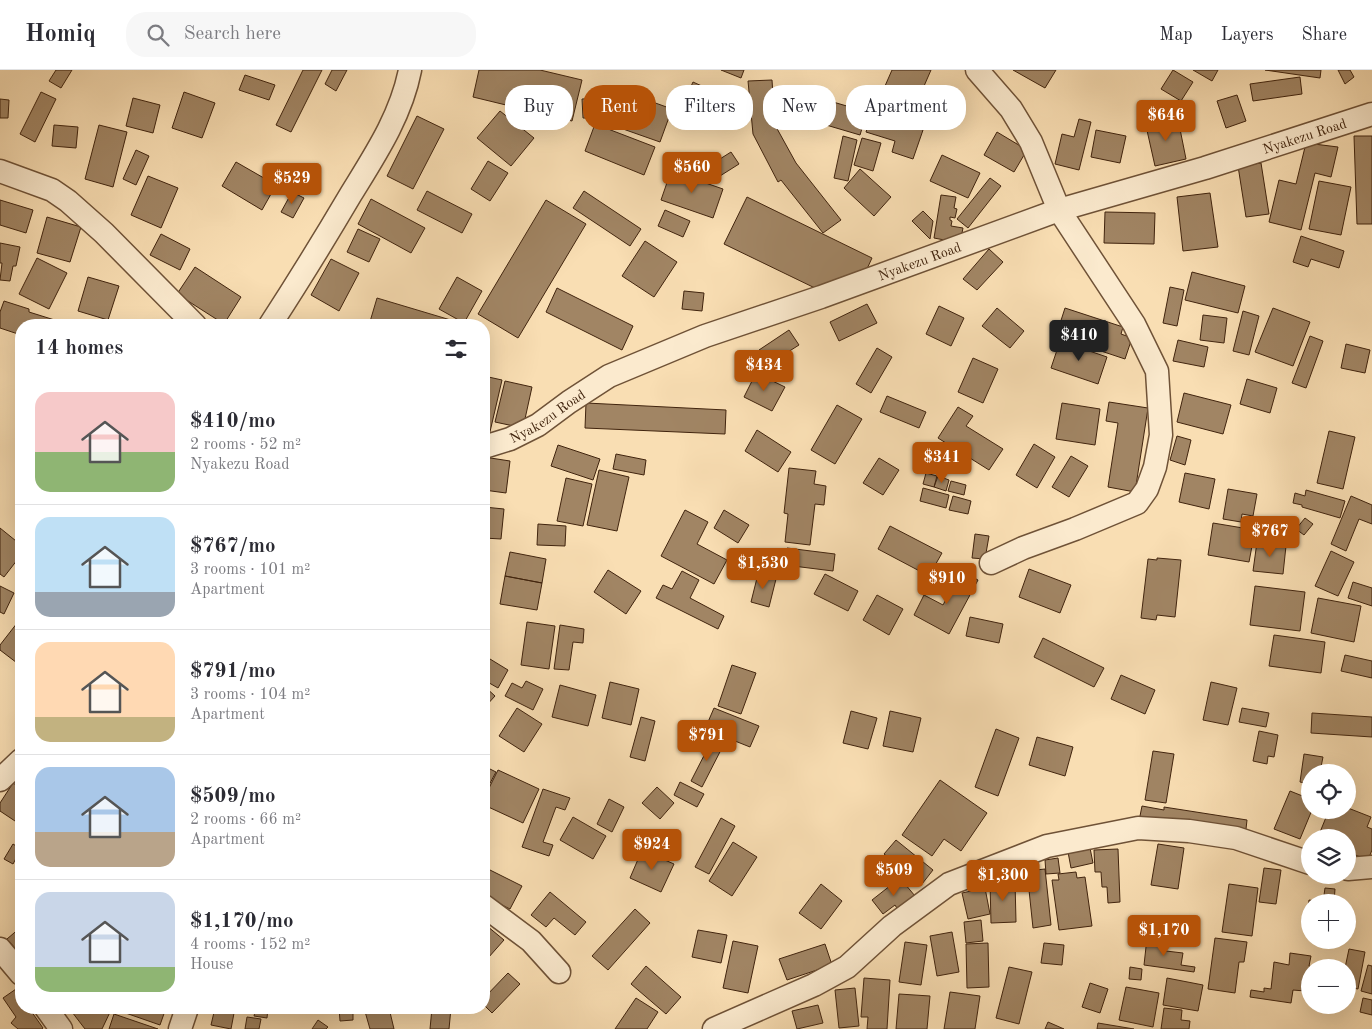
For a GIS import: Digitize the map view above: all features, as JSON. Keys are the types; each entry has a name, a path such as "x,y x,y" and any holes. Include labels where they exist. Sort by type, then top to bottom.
{"street":[{"path":"274,319 305,272 392,127 408,84 410,70"},
{"path":"977,70 1011,109 1031,142 1059,210 1134,324 1158,371 1161,435 1155,467 1147,489 1137,503 1023,548 991,563"},
{"name":"Nyakezu Road","path":"490,445 510,439 538,425 609,376 705,336 821,297 1059,210 1205,168 1372,114"},
{"path":"0,171 52,190 68,201 104,233 189,319"},
{"path":"0,780 15,766"},
{"path":"714,1029 814,984 847,966 892,926 949,884 1047,846 1138,828 1189,831 1236,838 1301,860"},
{"path":"1356,868 1372,867"},
{"path":"490,910 531,941 559,972"},
{"path":"0,949 15,967"},
{"path":"50,1014 61,1029"},
{"path":"180,1029 185,1014"}],"building":[{"path":"56,70 72,70 61,88 49,81"},
{"path":"303,70 322,70 291,132 276,125"},
{"path":"332,70 347,70 336,91 325,84"},
{"path":"479,70 540,70 582,80 573,117 573,85 505,85 505,105 473,97"},
{"path":"721,70 744,70 741,78"},
{"path":"892,70 931,70 924,85 885,85"},
{"path":"1013,70 1056,70 1045,88"},
{"path":"1173,70 1193,82 1181,101 1161,89"},
{"path":"1193,70 1218,70 1212,81"},
{"path":"1265,70 1321,70 1320,78"},
{"path":"1338,70 1350,70 1354,77 1345,84"},
{"path":"245,75 275,85 269,100 239,90"},
{"path":"1300,77 1302,94 1253,101 1250,84"},
{"path":"772,80 772,85 763,85 763,130 778,130 796,163 841,220 823,233 781,180 778,182 753,134 753,85 748,85 748,81"},
{"path":"41,92 56,99 35,142 20,134"},
{"path":"184,92 215,103 202,138 172,128"},
{"path":"1237,95 1246,121 1226,128 1217,101"},
{"path":"133,98 160,105 153,133 126,126"},
{"path":"0,99 9,100 8,118 0,118"},
{"path":"656,103 666,107 666,126 660,142 626,130 656,130"},
{"path":"836,103 846,106 846,130 862,130 860,135 836,128"},
{"path":"500,111 505,115 505,130 524,130 534,138 511,166 477,138"},
{"path":"417,116 444,129 413,189 387,176"},
{"path":"1079,119 1091,122 1079,170 1055,164 1062,134 1074,137"},
{"path":"1178,119 1186,159 1155,166 1146,126"},
{"path":"54,125 78,127 76,148 52,146"},
{"path":"99,125 127,132 113,187 85,179"},
{"path":"593,130 611,130 655,147 644,175 585,151"},
{"path":"867,130 923,130 913,159 892,152 895,141 866,132"},
{"path":"1096,130 1126,136 1120,163 1091,157"},
{"path":"997,132 1027,150 1014,172 984,155"},
{"path":"843,136 857,140 848,181 834,178"},
{"path":"1354,136 1372,136 1372,224 1357,224"},
{"path":"862,138 881,143 873,171 854,165"},
{"path":"1306,143 1338,147 1331,177 1315,173 1301,230 1269,222 1279,180 1296,184"},
{"path":"136,150 149,156 136,185 123,179"},
{"path":"731,152 739,164 712,181 704,169"},
{"path":"942,155 980,173 968,198 930,181"},
{"path":"488,161 508,173 490,201 471,189"},
{"path":"236,162 276,185 262,210 222,186"},
{"path":"1261,163 1269,214 1246,217 1238,166"},
{"path":"860,169 891,197 874,216 844,188"},
{"path":"671,171 723,189 713,218 661,200"},
{"path":"148,176 178,188 161,228 131,215"},
{"path":"990,178 1001,186 968,228 957,219"},
{"path":"1319,181 1351,187 1341,235 1309,229"},
{"path":"427,191 472,214 462,233 417,210"},
{"path":"584,191 641,229 630,246 573,208"},
{"path":"292,192 304,198 293,218 281,212"},
{"path":"1210,193 1218,247 1183,251 1177,197"},
{"path":"941,195 956,197 954,208 957,209 955,218 950,217 950,220 952,221 951,226 963,228 960,243 934,238"},
{"path":"747,197 872,258 866,271 817,289 724,244"},
{"path":"371,199 425,228 411,253 358,224"},
{"path":"0,200 33,210 26,233 0,225"},
{"path":"546,200 586,224 518,338 490,321 490,319 478,314"},
{"path":"665,210 690,221 683,237 658,226"},
{"path":"923,211 933,221 930,239 912,221"},
{"path":"1105,212 1155,213 1154,244 1104,243"},
{"path":"47,217 81,227 70,262 37,253"},
{"path":"358,229 380,239 369,262 347,252"},
{"path":"161,234 190,249 180,270 150,255"},
{"path":"1301,236 1344,251 1339,268 1311,259 1308,267 1293,262"},
{"path":"645,241 677,262 654,297 622,276"},
{"path":"0,243 20,247 16,266 13,266 10,281 0,280 2,263 0,263"},
{"path":"989,249 1003,262 977,290 963,279"},
{"path":"37,258 67,273 49,309 19,294"},
{"path":"331,259 359,273 339,311 311,295"},
{"path":"195,267 241,297 227,319 216,319 177,294"},
{"path":"1192,272 1245,286 1238,313 1185,300"},
{"path":"88,277 119,286 108,319 78,311"},
{"path":"457,277 482,291 466,319 457,319 439,309"},
{"path":"1170,287 1184,290 1177,326 1163,323"},
{"path":"557,288 633,326 622,350 546,312"},
{"path":"684,291 704,293 702,311 682,309"},
{"path":"377,298 447,319 371,319"},
{"path":"4,301 51,319 15,319 15,333 0,328 0,312"},
{"path":"867,304 877,323 839,341 830,322"},
{"path":"939,306 964,318 951,346 926,334"},
{"path":"997,308 1024,331 1010,348 982,326"},
{"path":"1065,308 1123,327 1121,334 1132,338 1125,359 1056,336"},
{"path":"1273,308 1310,322 1293,366 1255,352"},
{"path":"1243,311 1259,316 1249,355 1233,351"},
{"path":"1203,315 1227,318 1224,343 1200,340"},
{"path":"789,330 799,345 769,364 759,350"},
{"path":"1310,336 1323,341 1306,388 1292,383"},
{"path":"1178,340 1208,347 1204,367 1173,361"},
{"path":"1060,341 1107,357 1098,384 1051,368"},
{"path":"1346,344 1370,350 1365,373 1341,368"},
{"path":"877,348 892,357 871,393 856,384"},
{"path":"973,358 998,369 983,403 958,392"},
{"path":"756,373 785,387 772,411 744,397"},
{"path":"490,377 502,380 490,432"},
{"path":"1247,379 1277,388 1270,413 1240,404"},
{"path":"505,381 532,387 523,428 495,422"},
{"path":"1184,393 1231,405 1223,434 1177,422"},
{"path":"887,396 926,412 919,428 880,412"},
{"path":"1109,402 1148,408 1135,492 1108,487 1118,423 1106,421"},
{"path":"586,403 726,410 725,434 585,428"},
{"path":"1062,403 1100,409 1095,445 1056,439"},
{"path":"837,405 862,419 835,464 811,450"},
{"path":"958,407 973,416 966,426 1003,449 989,470 938,438"},
{"path":"757,430 791,452 778,472 745,451"},
{"path":"1329,431 1355,437 1343,489 1317,483"},
{"path":"1177,436 1191,440 1185,465 1170,460"},
{"path":"1034,444 1055,457 1037,488 1016,475"},
{"path":"558,445 600,459 593,480 551,466"},
{"path":"616,454 646,460 644,475 613,469"},
{"path":"1071,456 1088,466 1069,497 1052,487"},
{"path":"490,458 510,461 506,493 490,491"},
{"path":"879,458 899,470 883,495 863,483"},
{"path":"789,468 816,471 814,484 826,486 824,505 815,504 810,545 785,542 788,514 784,513"},
{"path":"599,470 629,477 617,531 587,525"},
{"path":"926,473 937,476 934,487 923,484"},
{"path":"1185,473 1215,479 1209,509 1179,502"},
{"path":"938,476 949,480 946,491 934,487"},
{"path":"566,478 592,484 583,526 557,521"},
{"path":"951,481 966,485 964,495 948,491"},
{"path":"923,488 949,495 946,508 920,501"},
{"path":"1228,489 1257,494 1253,516 1242,514 1241,522 1223,519"},
{"path":"1306,490 1345,501 1340,518 1293,503 1295,493 1305,496"},
{"path":"953,496 971,501 968,514 949,510"},
{"path":"1351,496 1372,505 1372,524 1359,519 1346,551 1331,544"},
{"path":"490,508 504,509 501,539 490,538"},
{"path":"685,510 708,522 697,544 727,560 714,584 661,556"},
{"path":"724,510 749,525 738,543 714,528"},
{"path":"1305,518 1313,524 1304,535 1296,529"},
{"path":"1213,523 1255,530 1249,562 1208,555"},
{"path":"538,524 566,526 565,546 537,545"},
{"path":"890,526 942,553 929,576 878,549"},
{"path":"0,528 15,540 15,563 4,577 0,574"},
{"path":"975,534 989,536 985,559 972,558"},
{"path":"1257,542 1286,546 1283,574 1253,571"},
{"path":"787,548 835,554 833,571 785,565"},
{"path":"1331,551 1354,562 1338,596 1315,586"},
{"path":"510,552 546,559 542,583 505,576"},
{"path":"1157,558 1181,560 1175,617 1157,615 1156,620 1141,618 1148,559 1157,560"},
{"path":"1029,569 1071,585 1060,613 1019,597"},
{"path":"608,570 641,591 626,614 594,592"},
{"path":"682,571 699,580 690,598 724,616 718,629 656,598 663,585 672,589"},
{"path":"961,571 978,580 949,634 914,615 924,595 943,605"},
{"path":"758,574 776,579 769,607 751,602"},
{"path":"825,574 858,591 848,611 814,594"},
{"path":"505,576 542,583 537,610 500,604"},
{"path":"1353,582 1372,588 1372,606 1348,598"},
{"path":"0,586 14,593 4,614 0,612"},
{"path":"1255,586 1305,592 1300,631 1250,625"},
{"path":"877,595 903,609 889,635 863,620"},
{"path":"1318,598 1361,606 1354,642 1311,633"},
{"path":"970,617 1003,624 999,643 966,636"},
{"path":"527,622 555,626 549,669 521,665"},
{"path":"560,625 584,629 583,643 573,642 569,670 554,669"},
{"path":"15,626 15,661 0,650 0,645"},
{"path":"1274,635 1325,642 1321,673 1269,666"},
{"path":"1043,638 1104,668 1094,687 1034,657"},
{"path":"1345,655 1372,661 1372,678 1341,671"},
{"path":"490,659 508,670 498,688 490,683"},
{"path":"732,665 756,673 741,714 718,706"},
{"path":"1121,675 1155,690 1145,714 1111,699"},
{"path":"526,681 543,689 533,710 505,696 512,683 522,688"},
{"path":"610,682 639,689 631,725 602,718"},
{"path":"1211,682 1237,688 1228,725 1203,720"},
{"path":"560,685 596,695 588,726 552,717"},
{"path":"490,691 495,696 490,701"},
{"path":"517,708 542,724 524,752 499,736"},
{"path":"714,708 759,726 750,747 705,729"},
{"path":"1242,708 1269,713 1266,727 1239,722"},
{"path":"851,711 877,718 868,749 843,743"},
{"path":"890,711 921,718 913,752 883,746"},
{"path":"1312,713 1372,717 1372,737 1311,733"},
{"path":"641,717 655,721 645,761 630,757"},
{"path":"996,729 1019,738 998,796 975,787"},
{"path":"1259,731 1278,735 1274,757 1268,756 1267,764 1253,761"},
{"path":"1037,737 1073,747 1065,776 1029,765"},
{"path":"713,738 724,744 702,787 691,781"},
{"path":"1153,751 1174,754 1166,803 1145,800"},
{"path":"1304,754 1323,757 1322,764 1303,764"},
{"path":"490,769 496,772 490,783"},
{"path":"498,770 539,789 523,823 490,808 490,786"},
{"path":"940,780 987,813 961,851 944,839 932,856 902,835"},
{"path":"680,782 704,794 697,807 674,795"},
{"path":"13,783 15,784 15,821 0,811 0,803"},
{"path":"657,787 674,803 660,819 642,803"},
{"path":"543,789 570,798 565,810 556,807 543,842 553,845 549,856 522,847"},
{"path":"1290,791 1301,795 1301,819 1308,819 1304,829 1301,829 1300,839 1274,829"},
{"path":"609,799 624,807 612,832 597,824"},
{"path":"1142,806 1164,810 1164,807 1247,820 1246,829 1229,826 1139,821"},
{"path":"1356,811 1371,817 1367,827 1372,829 1372,850 1368,860 1356,855 1356,829 1321,829 1325,819 1356,819"},
{"path":"573,817 606,836 593,859 560,840"},
{"path":"721,818 735,826 709,874 695,867"},
{"path":"896,840 933,870 922,884 884,854"},
{"path":"733,842 757,857 732,896 709,881"},
{"path":"13,844 15,845 15,860 13,864 4,859"},
{"path":"1158,844 1184,848 1178,889 1151,885"},
{"path":"1090,848 1093,863 1071,868 1068,852"},
{"path":"1118,849 1120,902 1108,903 1107,887 1102,887 1101,872 1095,872 1094,850"},
{"path":"642,850 674,864 661,892 630,878"},
{"path":"1058,858 1060,873 1046,874 1045,860"},
{"path":"1264,868 1281,870 1276,904 1259,902"},
{"path":"1045,869 1051,925 1033,928 1027,871"},
{"path":"490,870 522,886 510,909 490,899"},
{"path":"1076,872 1077,878 1085,877 1092,926 1059,930 1052,880 1059,880 1058,874"},
{"path":"900,878 915,896 898,910 895,905 883,914 872,900"},
{"path":"1015,881 1016,922 991,923 990,882"},
{"path":"821,884 842,901 821,929 799,913"},
{"path":"1229,884 1258,888 1252,936 1222,932"},
{"path":"985,888 990,914 968,919 962,893"},
{"path":"1325,888 1335,889 1335,894 1324,894"},
{"path":"550,892 586,922 575,935 554,918 546,927 531,915"},
{"path":"635,909 650,923 608,970 592,956"},
{"path":"981,920 983,941 966,943 964,922"},
{"path":"490,928 504,940 490,956"},
{"path":"698,930 727,935 721,963 692,957"},
{"path":"15,932 15,948 7,939"},
{"path":"952,932 959,972 937,976 930,936"},
{"path":"1147,938 1167,941 1166,951 1183,953 1181,965 1195,967 1194,972 1144,965"},
{"path":"1215,938 1247,942 1244,962 1239,962 1235,993 1208,989"},
{"path":"733,941 758,946 748,993 723,988"},
{"path":"905,942 927,945 921,985 899,982"},
{"path":"988,943 989,987 967,988 966,944"},
{"path":"1044,943 1064,945 1062,965 1041,963"},
{"path":"825,944 832,965 787,980 779,959"},
{"path":"1349,949 1365,952 1358,989 1356,989 1356,959 1347,959"},
{"path":"1290,953 1311,956 1310,959 1301,959 1301,991 1293,990 1291,1003 1250,997 1251,990 1264,992 1264,988 1271,989 1274,962 1289,965"},
{"path":"1368,965 1372,966 1372,994 1361,991"},
{"path":"646,966 681,997 666,1014 631,984"},
{"path":"1009,967 1032,972 1019,1024 996,1018"},
{"path":"1130,967 1142,969 1141,980 1129,979"},
{"path":"508,973 520,984 492,1013 490,1011 490,992"},
{"path":"864,978 890,980 887,1029 867,1029 868,1017 861,1017"},
{"path":"1167,978 1203,985 1198,1011 1163,1005"},
{"path":"1090,983 1108,989 1100,1013 1082,1007"},
{"path":"1126,987 1159,993 1153,1027 1119,1020"},
{"path":"855,988 859,1026 839,1028 835,990"},
{"path":"15,990 15,1014 33,1014 43,1028 18,1029 11,1023 16,1017 3,998"},
{"path":"950,992 980,996 975,1029 944,1029"},
{"path":"899,994 930,996 927,1029 896,1029"},
{"path":"636,998 658,1012 647,1029 615,1029"},
{"path":"1363,998 1372,1000 1372,1015 1360,1012"},
{"path":"818,1005 823,1023 797,1029 792,1011"},
{"path":"1164,1008 1182,1010 1181,1020 1190,1021 1189,1029 1161,1029"},
{"path":"74,1014 109,1014 102,1029 85,1029"},
{"path":"114,1014 158,1029 109,1029"},
{"path":"128,1014 164,1014 160,1025"},
{"path":"214,1014 234,1014 231,1029 211,1025"},
{"path":"254,1014 267,1014 267,1018 254,1016"},
{"path":"339,1014 353,1014 353,1020 340,1021"},
{"path":"366,1014 390,1014 394,1029 370,1029"},
{"path":"431,1014 450,1014 449,1029 430,1029"},
{"path":"247,1017 261,1019 259,1029 245,1029"},
{"path":"318,1020 328,1027 326,1029 312,1029"},
{"path":"1048,1022 1064,1029 1045,1029"},
{"path":"1098,1023 1134,1029 1097,1029"}]}
